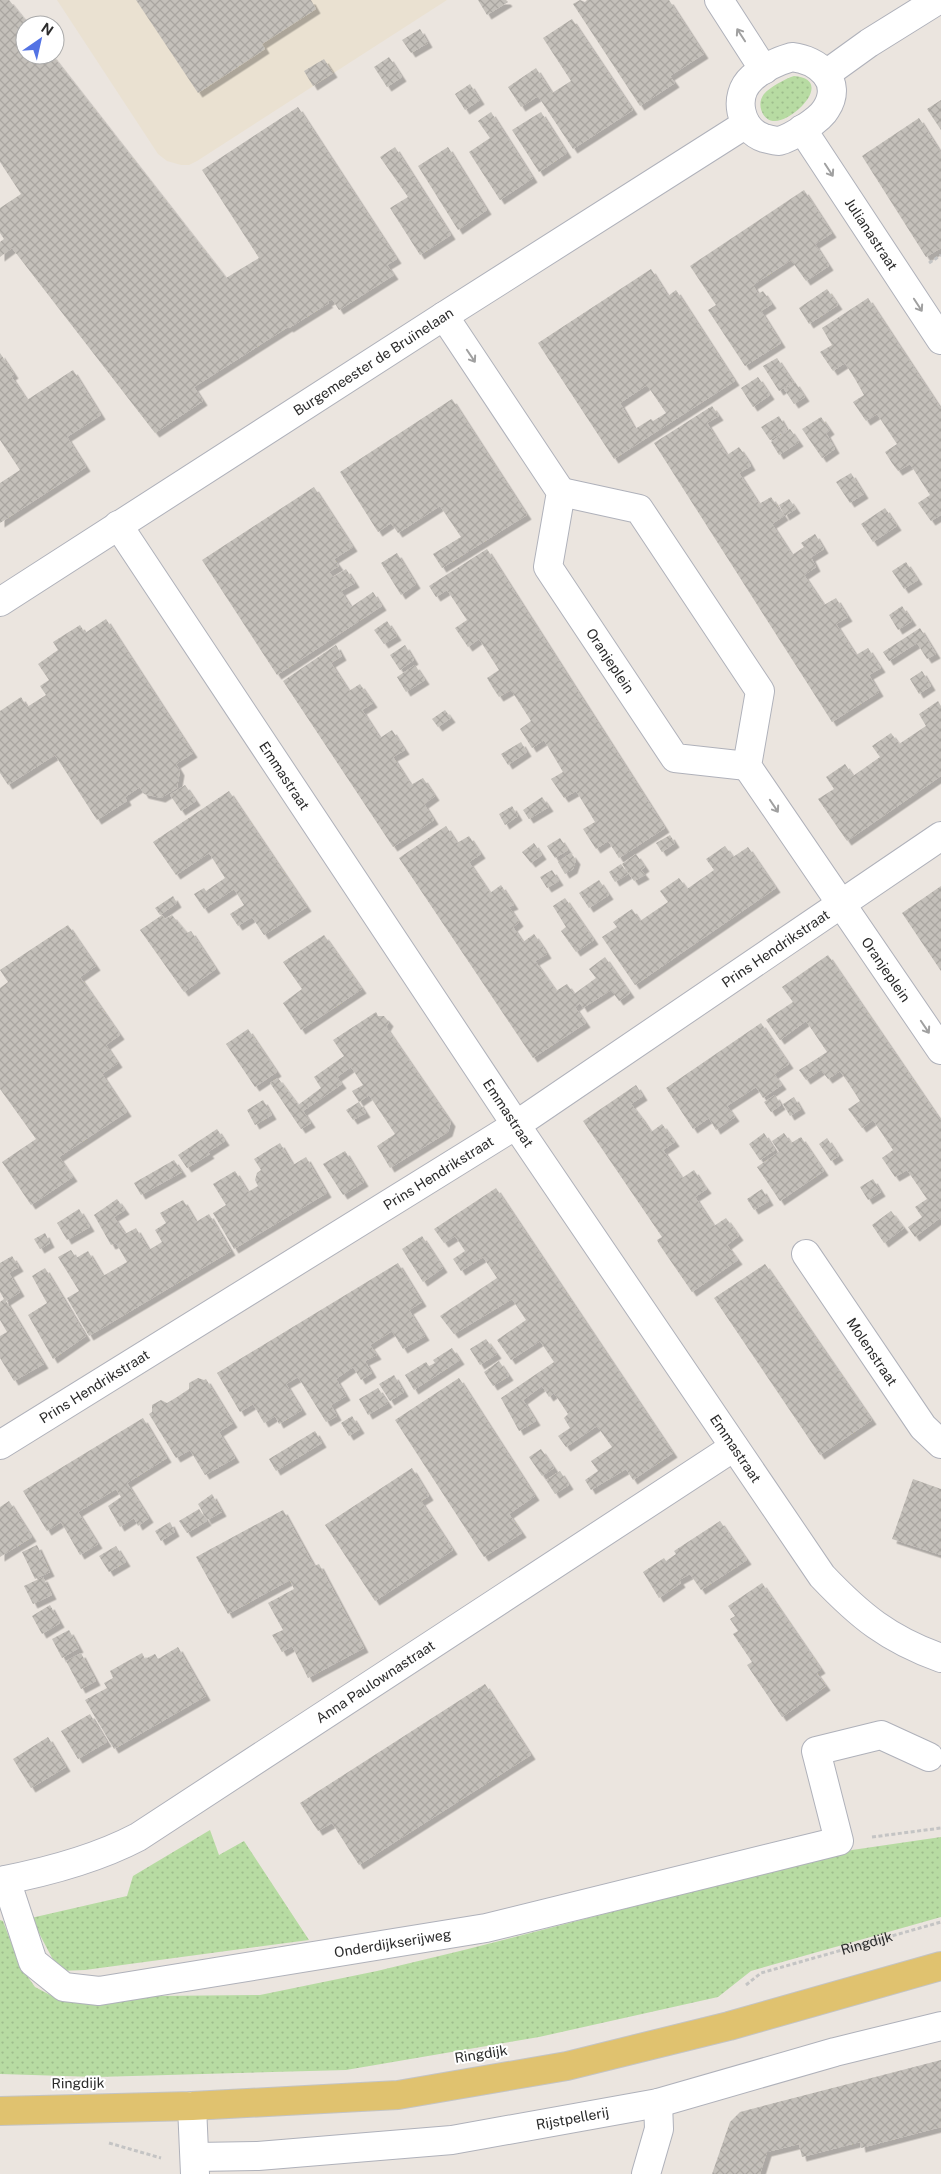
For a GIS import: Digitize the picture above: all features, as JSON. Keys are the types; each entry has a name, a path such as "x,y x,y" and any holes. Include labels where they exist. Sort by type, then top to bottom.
{"main road":[{"name":"Ringdijk","path":"0,2111 192,2106 398,2095 567,2066 729,2026 941,1966"}],"street":[{"path":"719,0 764,70"},
{"path":"826,74 868,43 938,0"},
{"path":"792,57 812,61 826,74 831,87 830,99 826,109 819,117 802,129 778,141 763,138 748,128 740,109 741,98 751,79 764,70 779,60 792,57"},
{"name":"Burgemeester de Bruïnelaan","path":"0,602 746,124"},
{"name":"Julianastraat","path":"802,129 941,340"},
{"path":"444,316 561,492 639,509 760,692 747,766"},
{"name":"Oranjeplein","path":"561,492 548,567 675,758 747,766 941,1050"},
{"name":"Emmastraat","path":"118,525 516,1125 822,1576 852,1608 885,1633 919,1650 941,1658"},
{"name":"Prins Hendrikstraat","path":"0,1445 516,1125 941,836"},
{"name":"Molenstraat","path":"806,1254 924,1426 941,1444"},
{"name":"Anna Paulownastraat","path":"3,1881 89,1858 117,1848 138,1837 734,1447"},
{"path":"839,1841 816,1752 882,1735 929,1757"},
{"name":"Onderdijkserijweg","path":"3,1881 33,1962 64,1987 100,1991 486,1928 839,1841"},
{"name":"Rijstpellerij","path":"195,2165 260,2165 452,2140 658,2102 835,2052 941,2026"},
{"path":"646,2174 659,2128 658,2102"},
{"path":"192,2106 195,2165"}],"path":[{"path":"923,267 941,256"},
{"path":"839,1841 941,1828"},
{"name":"Ringdijk","path":"740,1990 761,1973 941,1922"}],"shaded area":[{"path":"57,0 447,0 197,161 189,165 181,165 167,161 158,154"}],"green space":[{"path":"794,76 806,79 811,84 811,91 807,99 792,114 783,119 770,120 764,115 761,107 764,94 786,79"},
{"path":"210,1830 219,1855 244,1841 309,1940 85,1970 59,1971 31,1918 127,1896 133,1876"},
{"path":"941,1837 941,1917 751,1971 718,1997 539,2037 346,2070 97,2077 0,2074 0,1920 3,1921 20,1966 35,1987 54,1997 260,1995 377,1971 464,1950 852,1850"}],"building":[{"path":"0,0 9,0 21,15 15,15 15,65 60,65 226,278 259,258 202,170 298,107 397,259 387,265 394,275 339,310 332,299 327,302 329,303 194,387 203,401 155,433 12,248 0,257 0,242 4,239 0,233 0,208 21,194 0,162"},
{"path":"136,0 311,0 316,9 262,44 265,49 198,93"},
{"path":"478,0 506,0 508,2 487,15"},
{"path":"580,0 585,2 587,0 669,0 704,54 670,76 675,83 640,106 573,4"},
{"path":"572,19 633,110 573,149 538,96 521,107 508,87 536,68 552,93 571,81 543,38"},
{"path":"420,29 428,43 411,53 402,40"},
{"path":"389,57 402,77 387,87 374,67"},
{"path":"324,59 333,73 313,86 304,71"},
{"path":"470,84 480,100 465,110 455,94"},
{"path":"941,100 941,130 927,109"},
{"path":"491,112 533,178 500,200 469,152 490,138 478,121"},
{"path":"541,112 567,153 539,172 512,130"},
{"path":"919,118 941,153 941,248 926,257 862,156"},
{"path":"395,147 451,235 420,255 390,208 408,197 380,157"},
{"path":"448,147 487,210 458,230 418,166"},
{"path":"804,190 832,233 815,244 829,266 806,281 791,260 753,285 758,294 763,291 772,304 761,311 781,343 745,366 708,310 716,305 690,266"},
{"path":"651,269 668,296 676,290 735,381 614,459 538,343","holes":["647,385 666,413 653,421 651,419 635,429 620,403"]},
{"path":"827,289 838,305 809,324 799,308"},
{"path":"868,298 941,409 941,515 931,521 918,503 930,495 910,464 898,471 885,452 897,444 877,414 866,421 853,402 864,395 845,363 833,371 820,352 832,345 822,328"},
{"path":"0,353 14,374 11,376 27,400 73,370 101,415 67,437 86,467 0,523 0,483 20,470 0,440"},
{"path":"777,358 793,382 779,391 763,366"},
{"path":"758,377 770,395 753,407 741,388"},
{"path":"795,382 805,397 794,404 784,389"},
{"path":"452,399 527,515 442,568 433,554 461,537 440,506 398,533 391,523 378,532 340,472"},
{"path":"712,406 719,416 707,423 727,455 739,447 746,457 751,466 739,473 759,504 771,497 784,516 772,524 792,555 804,547 801,543 815,534 824,549 811,557 816,567 804,575 824,605 836,598 848,617 836,624 856,655 868,648 881,668 869,675 879,692 832,722 654,443"},
{"path":"779,416 787,430 770,440 761,427"},
{"path":"821,417 830,430 826,433 835,449 822,458 802,429"},
{"path":"790,429 799,442 779,455 771,442"},
{"path":"851,473 864,494 850,503 836,482"},
{"path":"314,487 353,547 334,559 339,566 329,572 333,577 346,569 355,583 341,591 351,607 373,592 382,606 277,675 202,560"},
{"path":"789,499 796,509 785,516 779,505"},
{"path":"885,508 897,526 873,542 861,524"},
{"path":"487,549 665,828 619,858 608,841 596,849 583,829 595,822 576,791 564,798 551,779 563,772 544,740 532,748 520,729 531,721 511,690 499,697 487,678 499,670 479,639 468,647 455,628 467,620 447,590 436,597 429,586"},
{"path":"397,553 416,584 401,595 381,563"},
{"path":"906,562 918,580 904,589 892,571"},
{"path":"902,606 912,621 898,630 889,615"},
{"path":"106,619 193,753 176,764 180,771 177,788 161,798 144,794 140,787 125,797 127,801 97,820 55,755 8,785 0,773 0,711 21,697 27,707 46,695 40,686 49,680 38,664 58,650 53,642 80,625 85,633"},
{"path":"387,621 397,636 384,644 374,630"},
{"path":"920,628 936,654 927,659 917,643 889,661 883,652"},
{"path":"336,645 342,656 331,663 349,691 360,684 373,703 362,710 380,738 392,730 405,750 393,757 411,785 423,778 435,796 424,804 434,820 393,847 283,681"},
{"path":"405,645 414,660 400,670 390,655"},
{"path":"415,665 425,680 406,692 397,677"},
{"path":"922,671 931,686 919,694 910,679"},
{"path":"938,701 941,706 941,776 847,841 818,799 834,789 826,777 845,764 853,776 880,757 872,746 891,733 899,744 926,726 919,714"},
{"path":"445,710 451,718 438,727 432,719"},
{"path":"521,742 527,752 508,765 501,754"},
{"path":"185,785 196,801 181,811 170,795"},
{"path":"229,791 307,907 264,935 252,917 238,926 230,914 244,905 234,889 204,909 194,894 204,888 206,891 225,878 209,853 176,875 153,842"},
{"path":"542,797 549,807 529,819 523,810"},
{"path":"512,806 518,816 505,825 499,814"},
{"path":"446,826 457,843 469,836 481,854 469,862 490,893 501,885 514,905 509,907 519,922 513,927 523,942 534,934 541,944 547,954 535,961 556,991 567,984 574,994 596,978 589,969 605,957 630,993 619,1001 611,990 583,1008 580,1003 575,1007 586,1023 533,1058 399,858"},
{"path":"670,835 675,843 662,852 656,843"},
{"path":"560,838 568,850 555,858 547,846"},
{"path":"534,843 542,855 531,863 522,852"},
{"path":"725,846 733,857 748,847 776,888 635,985 602,937 617,927 613,922 632,909 640,921 668,902 660,891 679,878 687,889 714,870 706,859"},
{"path":"571,853 576,860 573,869 565,874 558,862"},
{"path":"636,854 645,867 641,870 645,875 634,881 622,864"},
{"path":"621,864 628,874 615,882 609,872"},
{"path":"552,870 559,881 547,888 540,877"},
{"path":"599,880 609,895 589,908 579,893"},
{"path":"941,886 941,971 902,913"},
{"path":"173,896 177,903 160,915 155,908"},
{"path":"565,898 594,940 576,952 561,931 566,927 553,906"},
{"path":"162,915 165,919 172,915 187,933 191,931 216,969 184,992 140,930"},
{"path":"68,925 96,966 80,977 120,1035 106,1045 118,1063 102,1074 127,1112 59,1157 73,1177 31,1205 2,1162 36,1139 0,1089 0,988 8,982 0,970"},
{"path":"324,935 362,989 301,1030 283,1003 302,989 283,962"},
{"path":"828,955 941,1121 941,1220 940,1218 915,1237 908,1227 922,1217 915,1207 927,1199 907,1170 895,1177 882,1158 893,1150 873,1120 862,1128 848,1109 860,1101 840,1071 828,1079 821,1070 806,1080 799,1070 827,1052 806,1021 780,1040 766,1020 793,1002 782,987"},
{"path":"376,1012 378,1016 384,1016 389,1022 386,1027 451,1122 448,1132 390,1168 377,1146 395,1134 369,1095 359,1102 352,1091 363,1085 351,1067 337,1077 342,1084 303,1111 311,1123 301,1129 270,1083 278,1078 298,1105 321,1088 314,1077 344,1056 333,1040"},
{"path":"761,1023 789,1064 774,1074 782,1085 763,1098 756,1087 727,1106 735,1117 716,1130 709,1118 693,1129 666,1088"},
{"path":"248,1029 277,1072 255,1087 226,1044"},
{"path":"636,1085 643,1096 631,1104 651,1132 662,1124 675,1142 663,1150 682,1178 694,1170 707,1189 695,1197 714,1226 726,1218 739,1236 727,1245 738,1260 692,1292 659,1244 657,1240 662,1237 583,1121"},
{"path":"775,1095 781,1105 771,1112 764,1102"},
{"path":"794,1097 801,1109 790,1116 783,1104"},
{"path":"263,1100 272,1115 255,1125 247,1110"},
{"path":"359,1102 366,1113 353,1120 346,1110"},
{"path":"217,1129 225,1141 208,1152 210,1154 187,1168 178,1155"},
{"path":"764,1133 775,1150 760,1160 749,1144"},
{"path":"784,1133 791,1143 801,1137 824,1171 780,1201 757,1167 779,1152 772,1141"},
{"path":"827,1138 839,1156 831,1161 819,1144"},
{"path":"280,1143 293,1165 306,1157 327,1193 234,1249 213,1213 226,1205 213,1184 235,1171 248,1192 258,1186 255,1180 257,1173 261,1170 254,1159"},
{"path":"345,1151 364,1182 343,1195 323,1164"},
{"path":"174,1160 182,1172 141,1195 134,1183"},
{"path":"873,1179 881,1192 868,1200 860,1187"},
{"path":"496,1188 673,1453 633,1480 626,1469 591,1490 585,1480 598,1471 591,1461 612,1447 597,1426 566,1447 558,1436 570,1428 564,1418 568,1414 554,1393 549,1397 542,1386 523,1400 536,1421 519,1431 501,1398 554,1362 540,1341 511,1360 497,1340 526,1320 512,1299 454,1334 440,1316 497,1278 483,1257 461,1271 453,1259 465,1251 455,1236 444,1243 434,1229"},
{"path":"762,1189 769,1201 754,1210 747,1199"},
{"path":"117,1199 125,1210 114,1217 125,1234 136,1228 149,1250 162,1242 155,1230 166,1223 160,1213 183,1200 196,1222 209,1214 231,1251 89,1336 67,1298 79,1291 58,1257 71,1250 76,1258 88,1251 103,1276 127,1262 116,1243 111,1245 94,1215"},
{"path":"79,1209 90,1227 67,1240 57,1223"},
{"path":"891,1211 904,1228 884,1243 872,1225"},
{"path":"45,1233 50,1243 40,1249 34,1239"},
{"path":"422,1236 443,1268 423,1282 402,1249"},
{"path":"12,1256 19,1267 9,1273 20,1292 6,1301 44,1364 14,1381 0,1358 0,1336 7,1332 0,1320 0,1302 4,1299 0,1292 0,1263"},
{"path":"398,1263 422,1302 409,1310 425,1336 403,1349 392,1331 370,1345 377,1355 365,1361 372,1373 361,1380 353,1367 336,1379 346,1396 331,1405 337,1416 326,1422 298,1377 286,1384 302,1410 279,1424 275,1416 264,1423 253,1404 240,1412 217,1373"},
{"path":"765,1264 872,1420 820,1455 714,1298"},
{"path":"45,1268 86,1336 53,1359 28,1315 47,1303 32,1276"},
{"path":"486,1339 497,1354 480,1365 470,1349"},
{"path":"452,1348 460,1360 414,1390 405,1375 426,1362 429,1366 435,1363 433,1360"},
{"path":"499,1361 509,1376 493,1386 484,1372"},
{"path":"394,1375 404,1392 390,1401 379,1384"},
{"path":"198,1378 206,1379 233,1423 219,1432 235,1458 205,1475 190,1450 176,1458 149,1414 152,1412 152,1405 161,1400 167,1403 189,1389 189,1383"},
{"path":"459,1378 535,1496 509,1514 522,1533 484,1557 395,1420"},
{"path":"378,1388 388,1403 368,1415 359,1399"},
{"path":"352,1416 360,1429 349,1436 341,1423"},
{"path":"143,1418 167,1458 127,1483 149,1518 138,1526 134,1518 120,1527 108,1506 121,1497 116,1489 78,1512 98,1544 80,1555 61,1522 47,1531 23,1491"},
{"path":"315,1431 322,1443 276,1471 269,1459"},
{"path":"541,1449 554,1468 542,1476 529,1457"},
{"path":"412,1468 429,1496 421,1501 453,1550 375,1601 325,1525"},
{"path":"560,1471 569,1485 555,1494 546,1480"},
{"path":"913,1479 941,1489 941,1555 892,1539"},
{"path":"212,1494 222,1512 207,1520 198,1504"},
{"path":"9,1501 32,1537 0,1557 0,1507"},
{"path":"199,1509 207,1521 187,1533 179,1521"},
{"path":"283,1510 314,1566 319,1564 364,1648 308,1678 292,1646 282,1652 272,1635 283,1630 268,1603 294,1589 290,1580 228,1614 196,1557"},
{"path":"720,1521 747,1560 701,1590 690,1574 679,1580 681,1583 659,1598 643,1572 664,1558 666,1561 676,1554 674,1551"},
{"path":"170,1522 175,1532 161,1541 155,1531"},
{"path":"37,1545 50,1572 35,1579 22,1552"},
{"path":"116,1546 126,1562 109,1572 99,1556"},
{"path":"43,1577 52,1595 33,1604 24,1586"},
{"path":"762,1583 821,1669 816,1672 826,1686 782,1717 747,1665 752,1662 733,1634 738,1631 730,1619 735,1616 728,1606"},
{"path":"50,1605 60,1623 42,1634 32,1616"},
{"path":"69,1630 79,1648 62,1658 52,1639"},
{"path":"178,1647 206,1696 114,1749 85,1700 107,1688 104,1683 113,1678 110,1671 142,1653 145,1659 155,1654 158,1659"},
{"path":"81,1653 96,1681 81,1689 66,1661"},
{"path":"485,1684 531,1755 359,1865 332,1823 318,1831 300,1803"},
{"path":"90,1714 107,1742 78,1759 61,1731"},
{"path":"48,1737 66,1767 31,1788 13,1759"},
{"path":"941,2060 941,2127 861,2148 860,2142 802,2157 799,2144 767,2152 760,2174 712,2174 730,2122 740,2112"}]}
